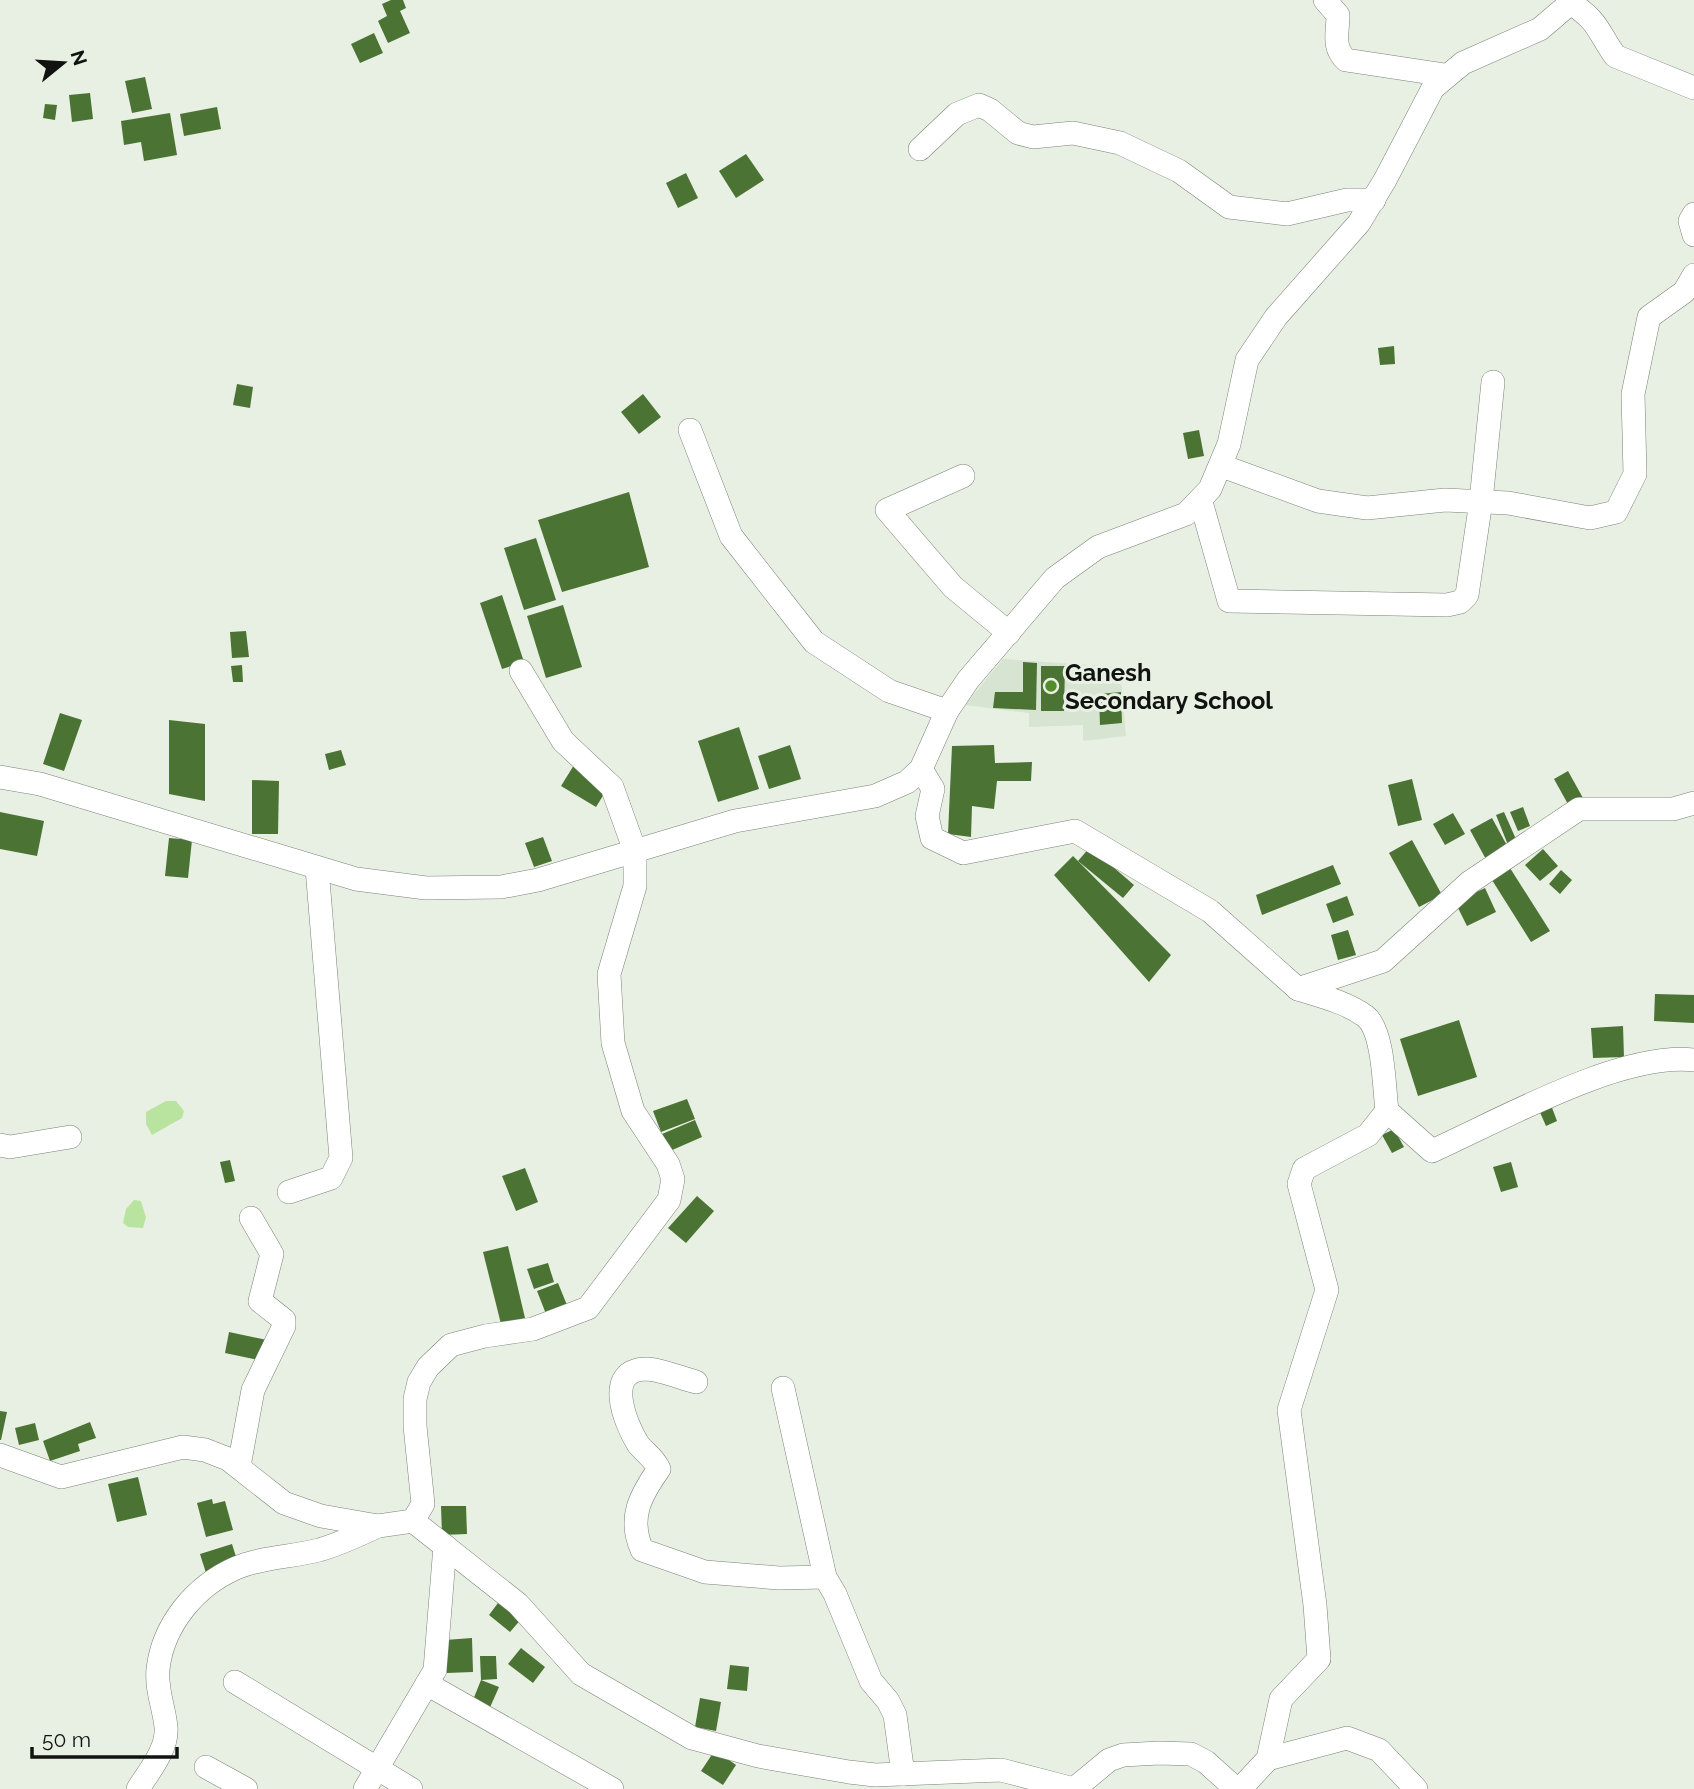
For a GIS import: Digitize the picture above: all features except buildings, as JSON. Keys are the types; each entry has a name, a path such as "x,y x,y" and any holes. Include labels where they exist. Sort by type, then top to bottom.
{"street":[{"path":"1325,0 1338,15 1336,42 1338,53 1346,60 1445,75"},
{"path":"0,777 40,784 317,868 386,885 465,889 538,880 735,821 875,796 907,782 921,769 947,710 968,680 1040,593 1075,562 1098,547 1170,522 1200,502 1222,466 1247,360 1276,317 1342,244 1374,200 1424,102 1445,75 1463,63 1540,29 1573,2 1601,29 1615,56 1694,88"},
{"path":"920,149 957,114 979,105 1018,133 1033,137 1073,133 1120,143 1179,171 1228,207 1287,214 1347,200 1374,200"},
{"path":"1694,214 1690,221 1694,235"},
{"path":"1222,466 1318,500 1367,508 1445,500 1508,503 1590,518 1616,512 1635,474 1633,394 1649,317 1684,292 1694,275"},
{"path":"1200,502 1229,601 1447,605 1460,602 1467,595 1481,501 1493,382"},
{"path":"690,430 731,536 814,642 889,691 947,710"},
{"path":"963,476 887,510 953,587 1009,633"},
{"path":"413,1521 423,1504 415,1399 419,1382 428,1367 451,1345 485,1336 533,1329 588,1308 669,1200 673,1179 668,1164 633,1111 613,1043 608,974 635,886 635,851 612,787 564,741 522,671"},
{"path":"921,769 933,789 927,816 932,838 963,853 1075,831 1210,911 1298,989 1346,1005 1367,1017 1377,1032 1387,1111 1432,1152 1609,1071 1679,1058 1694,1060"},
{"path":"1298,989 1383,961 1470,882 1578,809 1673,809 1694,803"},
{"path":"289,1192 331,1178 341,1158 317,868"},
{"path":"1268,1759 1281,1699 1319,1659 1315,1605 1289,1410 1327,1290 1299,1184 1304,1169 1368,1135 1387,1111"},
{"path":"0,1145 10,1147 70,1137"},
{"path":"239,1466 253,1390 284,1326 284,1320 260,1301 272,1254 251,1218"},
{"path":"696,1381 646,1369 627,1376 621,1386 622,1411 639,1445 654,1459 659,1469 639,1497 635,1535 642,1550 705,1572 779,1578 825,1577"},
{"path":"783,1388 825,1577 835,1594 871,1681 888,1701 895,1715 903,1774"},
{"path":"0,1455 61,1477 183,1447 205,1450 239,1466 284,1503 321,1516 378,1525 413,1521 518,1604 582,1674 692,1738 758,1756 849,1772 903,1774 1001,1770 1074,1789 1109,1760 1123,1755 1191,1754 1206,1762 1238,1789 1268,1759 1347,1738 1379,1750 1416,1789"},
{"path":"138,1789 164,1741 166,1728 157,1685 159,1659 168,1632 188,1602 209,1584 236,1568 324,1549 378,1525"},
{"path":"370,1779 435,1670 445,1546"},
{"path":"235,1682 370,1779 411,1789"},
{"path":"427,1684 612,1789"},
{"path":"206,1767 246,1789"}],"shaded area":[{"name":"Ganesh Secondary School","path":"1003,659 1120,667 1126,736 1083,741 1083,725 1029,727 1029,713 965,705"},
{"path":"166,1101 176,1101 184,1111 182,1118 152,1135 146,1124 146,1112"},
{"path":"134,1200 141,1201 146,1217 143,1228 128,1227 123,1223 126,1209"}],"place":[{"name":"Ganesh Secondary School","path":"1051,686"}]}
